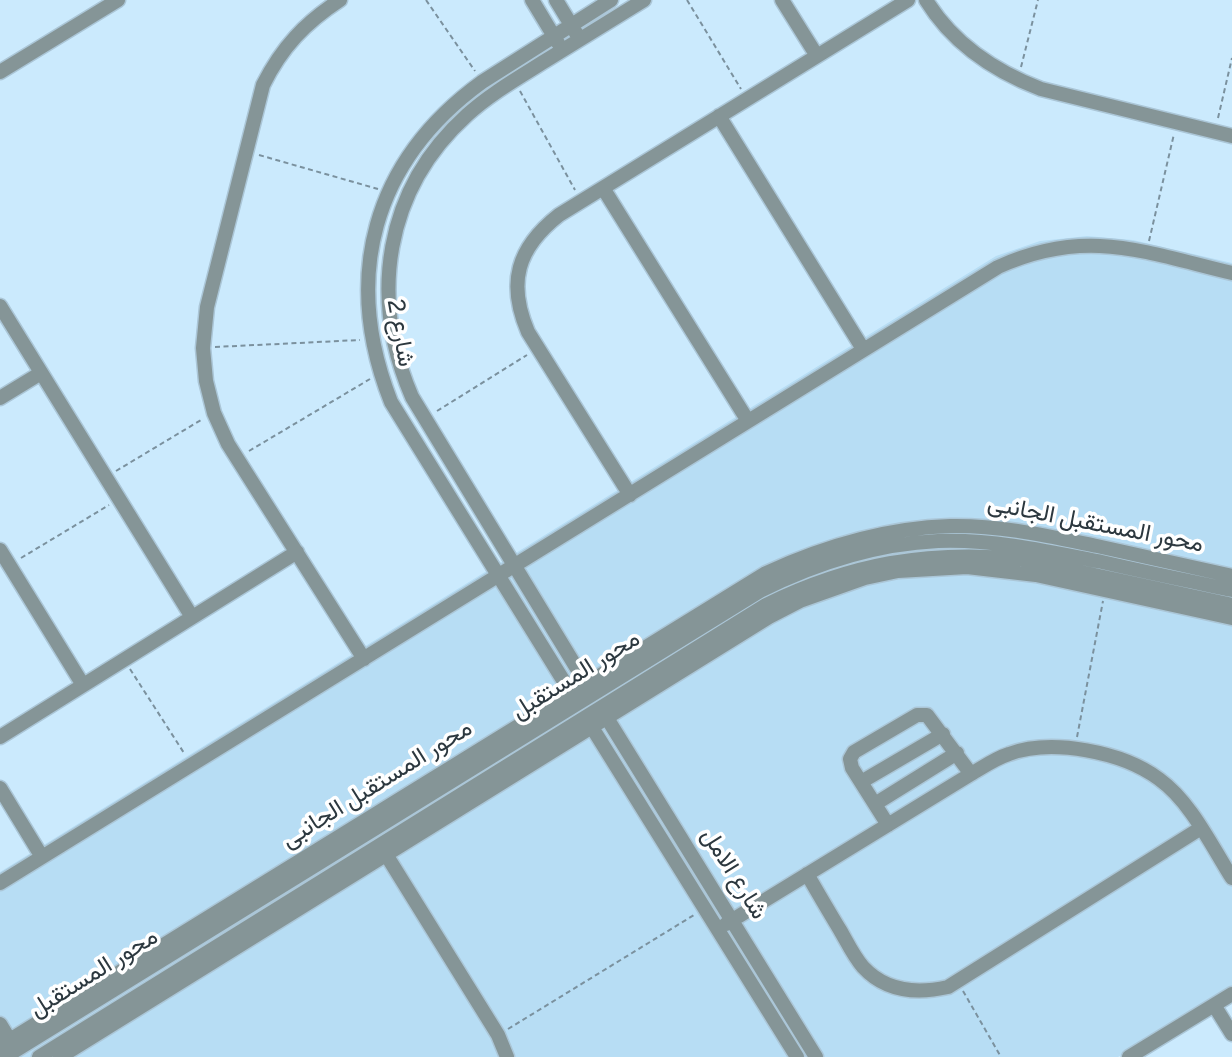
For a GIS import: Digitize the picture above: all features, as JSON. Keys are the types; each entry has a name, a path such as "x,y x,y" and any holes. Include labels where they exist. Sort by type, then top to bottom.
{"street":[{"path":"0,72 118,0"},
{"path":"340,0 301,29 276,59 263,85 207,307 203,348 206,381 214,413 237,458 364,659"},
{"path":"531,0 563,51"},
{"path":"555,0 580,40"},
{"name":"شارع 2","path":"589,722 391,402 380,373 372,339 368,314 369,265 380,216 389,192 427,130 462,96 611,0"},
{"name":"شارع 2","path":"604,713 424,419 402,373 389,323 388,272 398,222 418,175 449,133 467,115 514,81 645,0"},
{"path":"782,0 817,56"},
{"path":"630,495 538,348 519,312 516,290 519,268 528,247 541,229 581,201 908,0"},
{"path":"926,0 947,28 968,48 1017,80 1041,89 1232,136"},
{"path":"719,116 863,349"},
{"path":"603,188 748,421"},
{"path":"0,883 998,267 1048,249 1101,245 1232,273"},
{"path":"0,306 192,617"},
{"path":"0,398 41,373"},
{"name":"محور المستقبل الجانبى","path":"589,690 766,573 825,548 874,535 951,526 1027,531 1232,576"},
{"name":"محور المستقبل","path":"574,699 769,586 845,556 896,546 937,541 1029,547 1232,590"},
{"path":"0,550 83,685"},
{"path":"0,737 297,552"},
{"name":"محور المستقبل","path":"604,713 766,605 826,578 890,562 955,556 1021,559 1232,605"},
{"path":"60,1057 589,722 769,617 821,593 865,578 898,571 967,567 1013,571 1232,618"},
{"name":"محور المستقبل الجانبى","path":"10,1050 574,699"},
{"name":"شارع الامل","path":"604,713 816,1057"},
{"path":"888,825 850,763 854,752 917,715 927,715 971,774"},
{"name":"شارع الامل","path":"589,722 797,1057"},
{"path":"861,782 943,734"},
{"path":"719,928 971,774 1010,753 1035,749 1075,749 1112,757 1137,766 1159,779 1180,799 1232,878"},
{"path":"875,804 957,753"},
{"path":"0,788 42,856"},
{"path":"807,874 862,966 893,987 930,991 948,987 958,981 1201,828"},
{"path":"383,850 498,1035 508,1057"},
{"name":"محور المستقبل","path":"39,1057 383,850"},
{"path":"1129,1057 1232,994"},
{"path":"1214,1005 1232,1034"},
{"path":"0,1024 10,1050"}],"path":[{"path":"426,0 482,82"},
{"path":"687,0 747,99"},
{"path":"1017,80 1038,0"},
{"path":"1214,132 1232,58"},
{"path":"514,81 581,201"},
{"path":"1147,253 1176,123"},
{"path":"245,151 389,192"},
{"path":"203,348 372,339"},
{"path":"424,419 538,348"},
{"path":"237,458 380,373"},
{"path":"106,477 214,413"},
{"path":"9,565 119,499"},
{"path":"1075,749 1105,590"},
{"path":"124,660 192,765"},
{"path":"498,1035 706,908"},
{"path":"958,981 1001,1057"}],"shaded area":[{"path":"1087,236 1133,240 1232,263 1232,988 1118,1057 8,1057 0,1044 0,872 996,256 1040,241"}]}
